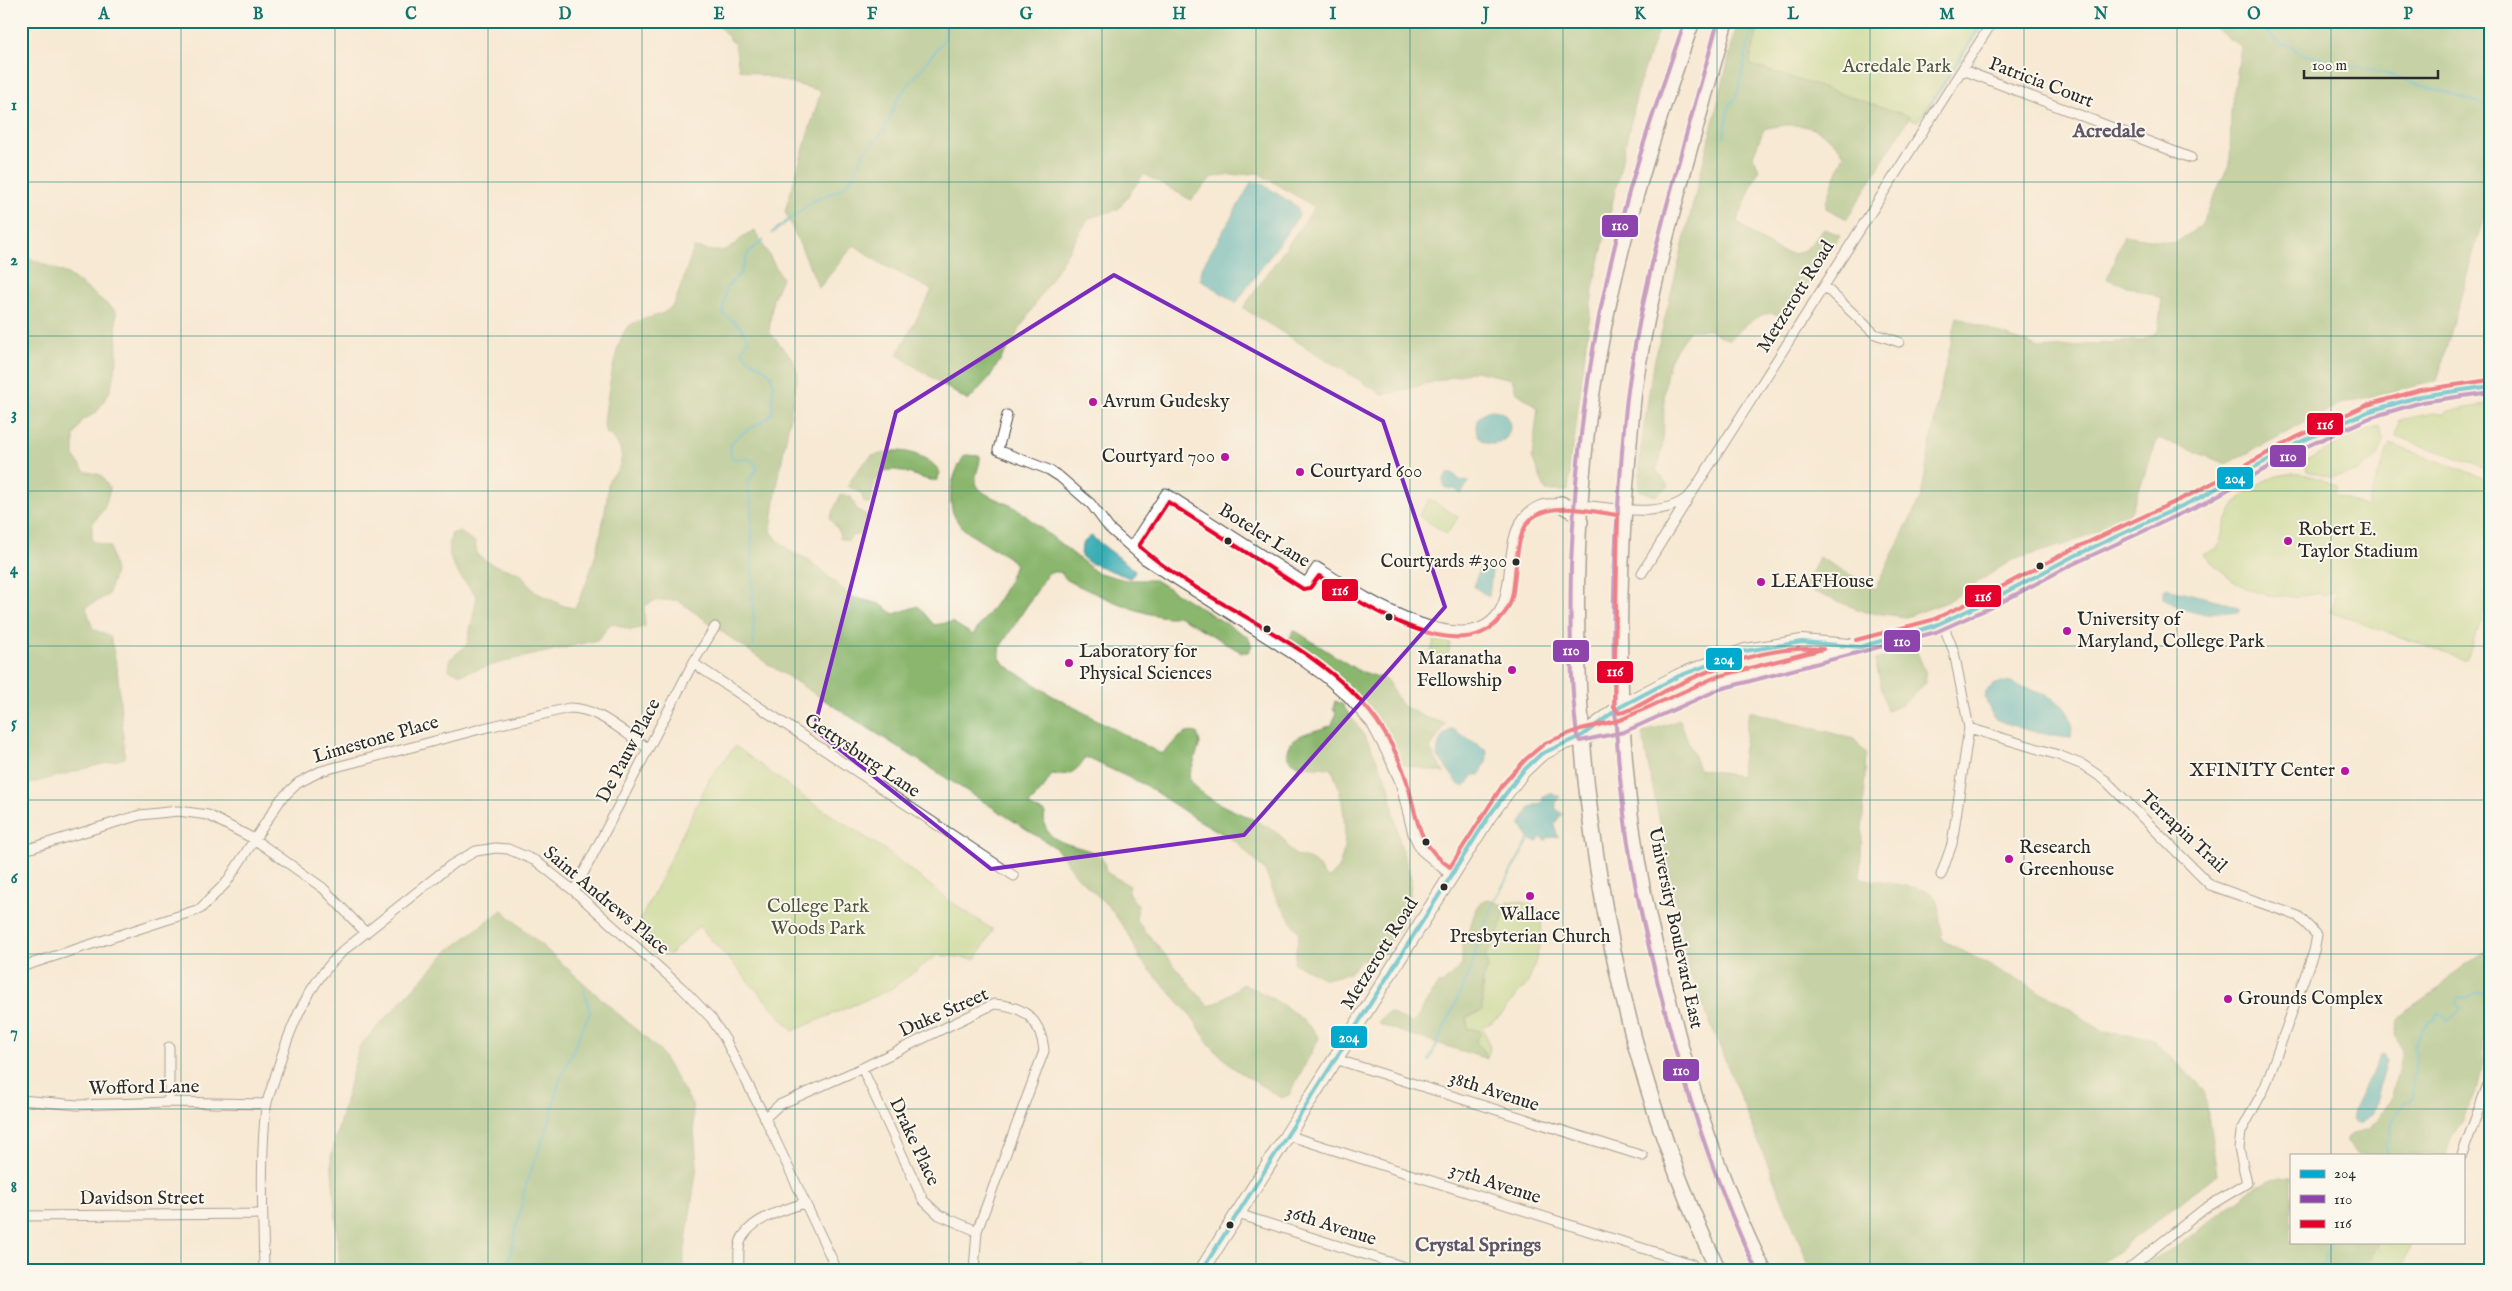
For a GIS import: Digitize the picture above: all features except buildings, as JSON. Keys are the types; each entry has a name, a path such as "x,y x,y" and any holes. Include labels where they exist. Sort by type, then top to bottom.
{"main road":[{"path":"1692,21 1639,182 1618,259 1608,306 1586,443 1581,505 1577,629 1578,683 1584,758 1603,893 1630,1017 1645,1074 1686,1196 1718,1270"},
{"name":"University Boulevard East","path":"1725,21 1683,169 1647,316 1634,392 1624,509 1620,588 1620,707 1630,813 1640,878 1668,1003 1692,1086 1724,1180 1763,1270"},
{"path":"1561,504 1576,513 1580,522"}],"street":[{"name":"Metzerott Road","path":"1581,505 1624,509 1667,508 1689,496 1702,479 1993,21"},
{"name":"Patricia Court","path":"1963,70 2191,158"},
{"path":"1824,286 1875,334 1899,342"},
{"path":"1583,735 1622,726 1718,683 1860,646 1942,622 1993,599 2061,562 2201,497 2300,442 2370,411 2421,396 2491,386"},
{"path":"1007,415 998,450 1049,470 1060,477 1091,504 1109,528 1162,572 1300,659 1326,677 1348,697 1370,724 1387,752 1400,782 1413,834 1421,850 1430,860 1452,876"},
{"name":"Boteler Lane","path":"1131,547 1166,493 1306,583 1317,567 1382,608 1403,618 1439,628 1470,629 1488,623 1502,606 1516,530 1522,519 1530,511 1544,504 1581,505"},
{"path":"1642,573 1689,496"},
{"path":"1941,875 1954,835 1969,728 1954,652 1942,622"},
{"name":"De Pauw Place","path":"574,891 693,663 715,627"},
{"path":"1583,735 1620,707 1679,676 1745,651 1802,642 1860,646"},
{"name":"Gettysburg Lane","path":"693,663 1014,876"},
{"name":"Limestone Place","path":"21,967 200,908 226,883 254,838 291,788 321,771 502,723 569,708 581,708 600,716 648,748"},
{"name":"Terrapin Trail","path":"1969,728 2058,755 2083,765 2105,780 2210,885 2298,916 2317,935 2314,951 2265,1087 2242,1132 2239,1149 2247,1183 2204,1210 2127,1270"},
{"name":"Metzerott Road","path":"1202,1270 1489,816 1522,772 1548,749 1583,735"},
{"path":"21,851 140,815 165,811 208,815 254,838 323,888 366,932"},
{"name":"Saint Andrews Place","path":"264,1270 263,1214 266,1104 287,1041 310,990 330,963 366,932 451,865 466,856 486,849 508,849 527,856 574,891 682,988 710,1018 725,1039 765,1118 837,1270"},
{"name":"Duke Street","path":"765,1118 779,1105 862,1068 994,1004 1017,1008 1027,1014 1039,1028 1044,1051 977,1231 974,1270"},
{"path":"169,1047 169,1102"},
{"name":"38th Avenue","path":"1335,1058 1643,1156"},
{"name":"Drake Place","path":"862,1068 923,1200 939,1215 977,1231"},
{"path":"2462,1154 2491,1076"},
{"name":"Wofford Lane","path":"21,1100 78,1105 169,1102 266,1104"},
{"name":"37th Avenue","path":"1287,1135 1692,1264"},
{"path":"739,1270 739,1248 744,1234 773,1215 804,1203"},
{"name":"Davidson Street","path":"21,1216 263,1214"},
{"name":"36th Avenue","path":"1238,1214 1414,1270"}],"highlighted area":[{"path":"1114,275 1383,421 1445,607 1244,835 991,869 814,729 896,412"}],"green space":[{"path":"720,21 1661,21 1639,85 1593,289 1568,491 1546,491 1532,457 1538,408 1516,392 1512,379 1475,371 1383,395 1243,308 1315,207 1258,173 1212,177 1191,200 1144,174 1118,209 1089,218 989,378 968,401 897,355 932,290 880,263 854,245 819,288 785,211 821,91 739,69 735,45 719,26"},
{"path":"1738,21 1760,21 1750,60 1751,65 1910,116 1847,219 1826,208 1826,202 1844,154 1836,144 1818,131 1808,127 1787,125 1764,129 1753,156 1759,169 1737,221 1774,248 1791,254 1805,249 1824,229 1840,235 1786,319 1770,313 1763,315 1749,323 1729,340 1709,330 1690,330 1680,344 1671,359 1667,373 1663,443 1656,470 1669,486 1655,496 1639,490 1640,455 1652,371"},
{"name":"Acredale Park","path":"1752,21 1985,21 1918,121 1741,72"},
{"path":"2204,21 2491,21 2491,191 2437,381 2340,404 2227,464 2158,438 2130,514 2118,522 2067,544 2012,560 1947,602 1906,617 1865,612 1804,588 1819,557 1875,589 1921,497 1938,400 1957,317 2042,349 2143,340 2158,332 2162,298 2107,279 2124,235 2175,243 2201,226 2230,162 2231,111 2241,47"},
{"path":"755,231 782,278 773,299 769,332 793,359 798,374 776,492 771,531 793,553 808,559 852,597 880,604 894,614 918,606 934,625 952,622 973,635 1003,592 1015,563 965,530 953,513 951,493 955,473 965,455 980,456 976,480 979,488 991,497 1022,512 1096,572 1125,580 1155,580 1248,637 1252,646 1248,652 1241,652 1179,616 1168,617 1139,611 1068,581 1060,572 1049,572 1000,647 1000,658 1005,665 1051,695 1161,754 1186,733 1197,733 1200,743 1189,777 1196,787 1218,803 1272,830 1282,837 1293,853 1314,862 1324,875 1329,878 1337,869 1342,857 1344,842 1343,808 1336,779 1331,768 1299,766 1288,758 1288,749 1296,738 1332,725 1336,712 1333,709 1335,701 1342,704 1369,743 1389,785 1398,836 1411,878 1410,897 1399,927 1380,957 1361,961 1348,974 1325,979 1294,963 1299,933 1277,900 1265,871 1235,841 1190,815 1145,785 1085,757 1072,772 1062,775 1052,774 1043,789 1029,804 1032,808 1045,812 1045,825 1049,833 1057,840 1097,854 1104,861 1106,872 1130,886 1128,892 1138,906 1136,920 1208,1006 1215,1004 1243,984 1285,1006 1313,1030 1319,1038 1289,1095 1281,1098 1235,1069 1210,1045 1192,1017 1140,959 1130,937 1111,909 1078,877 1056,848 765,662 677,600 654,601 644,606 645,627 631,630 611,623 598,640 511,660 461,674 449,670 450,659 467,645 477,597 459,575 451,560 449,552 452,533 460,532 475,542 477,555 493,565 520,573 535,592 564,606 575,608 591,570 598,545 607,502 609,479 619,467 621,461 620,448 605,432 604,423 612,372 623,334 633,323 663,313 672,306 694,248 716,251 724,250 732,247 747,234"},
{"path":"21,255 68,274 116,311 117,361 110,391 97,412 82,421 74,436 74,456 84,471 101,475 110,489 104,509 92,524 92,541 110,547 115,572 108,595 86,607 93,629 110,636 117,667 125,758 21,786"},
{"path":"2491,404 2491,470 2396,436 2399,420 2433,413 2444,414 2449,411"},
{"path":"2380,427 2383,441 2377,457 2356,472 2331,478 2307,471 2305,461 2352,436"},
{"path":"2390,444 2491,480 2491,594 2467,659 2462,659 2330,612 2337,591 2322,596 2321,593 2285,597 2257,592 2231,578 2204,555 2218,548 2225,524 2236,503 2260,483 2280,475 2300,474 2318,479 2337,486 2334,495 2367,507"},
{"path":"894,451 907,452 927,460 940,473 937,480 922,478 897,470 883,472 874,487 869,504 864,502 861,493 848,486 857,470 871,456"},
{"path":"841,494 851,497 857,510 867,515 860,534 852,536 848,541 840,538 839,531 830,518"},
{"path":"1429,499 1458,517 1447,534 1419,516"},
{"path":"1294,630 1357,670 1387,680 1401,705 1427,718 1446,723 1430,749 1444,773 1400,764 1380,725 1363,702 1334,674 1289,640"},
{"path":"1434,640 1450,642 1448,656 1431,653"},
{"path":"1912,651 1917,652 1925,671 1926,683 1902,705 1887,711 1875,660"},
{"path":"1749,711 1854,739 1866,753 1860,877 1926,891 1933,895 1937,901 1942,940 2058,1001 2104,1032 2151,1038 2204,1089 2217,1174 2093,1270 1811,1270 1690,974 1642,733 1680,720 1699,769 1740,776"},
{"name":"College Park Woods Park","path":"735,746 802,796 885,850 950,901 993,930 976,959 937,955 891,989 793,1031 699,926 669,955 637,927 710,778"},
{"path":"1488,900 1507,906 1495,941 1485,956 1488,967 1482,982 1482,1011 1466,1017 1468,1029 1479,1030 1481,1033 1476,1042 1484,1050 1487,1059 1380,1025 1378,1022 1389,1012 1413,1024 1438,984 1443,983 1462,965 1462,942 1469,932 1478,907 1482,902"},
{"path":"1515,901 1530,904 1537,909 1540,916 1541,935 1533,968 1526,986 1516,995 1502,1014 1483,1027 1490,1048 1487,1059 1484,1050 1476,1042 1474,1029 1468,1029 1466,1017 1478,1013 1484,1001 1482,994 1485,956 1495,941 1508,902"},
{"path":"502,910 659,1050 692,1104 697,1166 682,1270 340,1270 331,1157 359,1047 449,950"},
{"path":"2491,950 2491,1027 2487,1029 2482,1044 2483,1060 2478,1088 2466,1108 2461,1123 2451,1138 2446,1154 2358,1154 2346,1143 2346,1139 2352,1134 2370,1130 2389,1101 2394,1089 2402,1051 2395,1034 2398,1020 2405,1012 2439,989 2453,974 2478,956"},
{"path":"2281,1177 2290,1178 2290,1244 2380,1244 2363,1270 2136,1270 2180,1244 2242,1197 2267,1182"},
{"path":"2383,1244 2411,1244 2401,1270 2365,1270"}],"water":[{"path":"1259,182 1298,207 1299,216 1236,303 1200,279 1201,269 1251,183"},
{"path":"1493,410 1505,415 1510,427 1505,439 1493,444 1481,439 1476,427 1481,415"},
{"path":"1453,473 1460,480 1469,482 1461,494 1454,489 1445,488 1443,481 1447,474"},
{"path":"1091,536 1135,570 1134,574 1130,578 1088,562 1081,556 1082,544"},
{"path":"1485,565 1492,567 1489,597 1474,587 1479,568"},
{"path":"2167,588 2225,602 2239,608 2239,613 2221,611 2208,614 2183,609 2163,599 2163,590"},
{"path":"2002,682 2011,683 2045,695 2063,706 2069,714 2072,725 2071,738 2031,731 1993,717 1985,698 1986,691 1993,685"},
{"path":"1453,729 1487,750 1487,759 1480,775 1474,775 1465,787 1459,785 1437,755 1439,743 1443,736"},
{"path":"1551,792 1560,797 1556,803 1556,809 1562,814 1554,824 1558,837 1547,838 1546,841 1540,837 1538,842 1534,841 1529,838 1520,825 1530,807 1542,802 1543,797"},
{"path":"2381,1054 2385,1055 2387,1061 2372,1113 2360,1125 2352,1120 2354,1108"}],"waterway":[{"path":"772,233 813,201 841,189 851,180 864,153 884,131 898,98 944,40 947,21"},
{"path":"1724,137 1729,104 1735,99 1738,91 1754,21"},
{"path":"1924,115 1984,21"},
{"path":"2251,21 2262,26 2281,45 2293,46 2298,53 2378,71 2491,107"},
{"path":"754,645 751,501 747,485 757,468 753,461 732,458 730,449 732,442 737,437 760,423 773,411 773,380 768,372 747,358 742,350 748,340 741,327 723,314 726,288 740,274 748,253 763,240"},
{"path":"1429,1061 1471,969 1479,938 1495,900 1530,838"},
{"path":"2491,964 2488,971 2491,975"},
{"path":"2387,1154 2386,1143 2391,1139 2392,1123 2403,1103 2410,1100 2412,1096 2416,1054 2413,1046 2429,1021 2433,1020 2437,1013 2440,1012 2449,1021 2462,1008 2456,1005 2456,999 2459,997 2467,998 2480,991 2483,992 2491,984"},
{"path":"507,1270 526,1184 550,1120 559,1082 590,1012 584,989"},
{"path":"2322,1270 2329,1244"}],"transit line":[{"name":"110","path":"1685,21 1648,130 1623,213 1606,281 1585,403 1576,484 1571,566 1573,694 1577,736 1580,741 1624,732 1720,689 1936,632 1996,605 2071,565 2204,503 2303,448 2372,417 2422,402 2491,392"},
{"name":"110","path":"1718,21 1655,250 1635,343 1625,412 1617,522 1613,647 1614,689 1619,772 1627,839 1653,965 1694,1113 1716,1176 1756,1270"},
{"name":"116","path":"1856,640 1932,620 1990,593 2065,553 2198,491 2297,437 2367,405 2420,390 2490,380"},
{"name":"204","path":"1202,1270 1489,816 1522,772 1541,754 1583,735 1620,707 1679,676 1745,651 1802,642 1860,647 1934,626 1993,599 2068,559 2201,497 2300,442 2370,411 2421,396 2491,386"},
{"name":"116","path":"1168,502 1303,589 1310,588 1319,576 1358,601 1408,626 1434,634 1459,637 1481,633 1499,620 1507,610 1514,588 1519,544 1526,525 1532,518 1541,513 1562,509 1586,510 1618,515 1614,707 1619,713 1637,707 1667,690 1723,665 1782,650 1823,649 1716,677 1620,720 1581,729 1545,743 1526,759 1504,783 1450,867 1430,849 1424,839 1416,819 1405,774 1395,751 1377,721 1353,693 1325,668 1295,647 1168,569 1139,546 1168,502"}],"place":[{"name":"Avrum Gudesky","path":"1093,402"},
{"name":"Courtyard 700","path":"1225,457"},
{"name":"Courtyard 600","path":"1300,472"},
{"name":"Robert E. Taylor Stadium","path":"2288,541"},
{"name":"Courtyards #300","path":"1516,562"},
{"name":"LEAFHouse","path":"1761,582"},
{"name":"University of Maryland, College Park","path":"2067,631"},
{"name":"Laboratory for Physical Sciences","path":"1069,663"},
{"name":"Maranatha Fellowship","path":"1512,670"},
{"name":"XFINITY Center","path":"2345,771"},
{"name":"Research Greenhouse","path":"2009,859"},
{"name":"Wallace Presbyterian Church","path":"1530,896"},
{"name":"Grounds Complex","path":"2228,999"}],"district":[{"name":"Acredale","path":"2109,131"},
{"name":"Crystal Springs","path":"1478,1245"}]}
